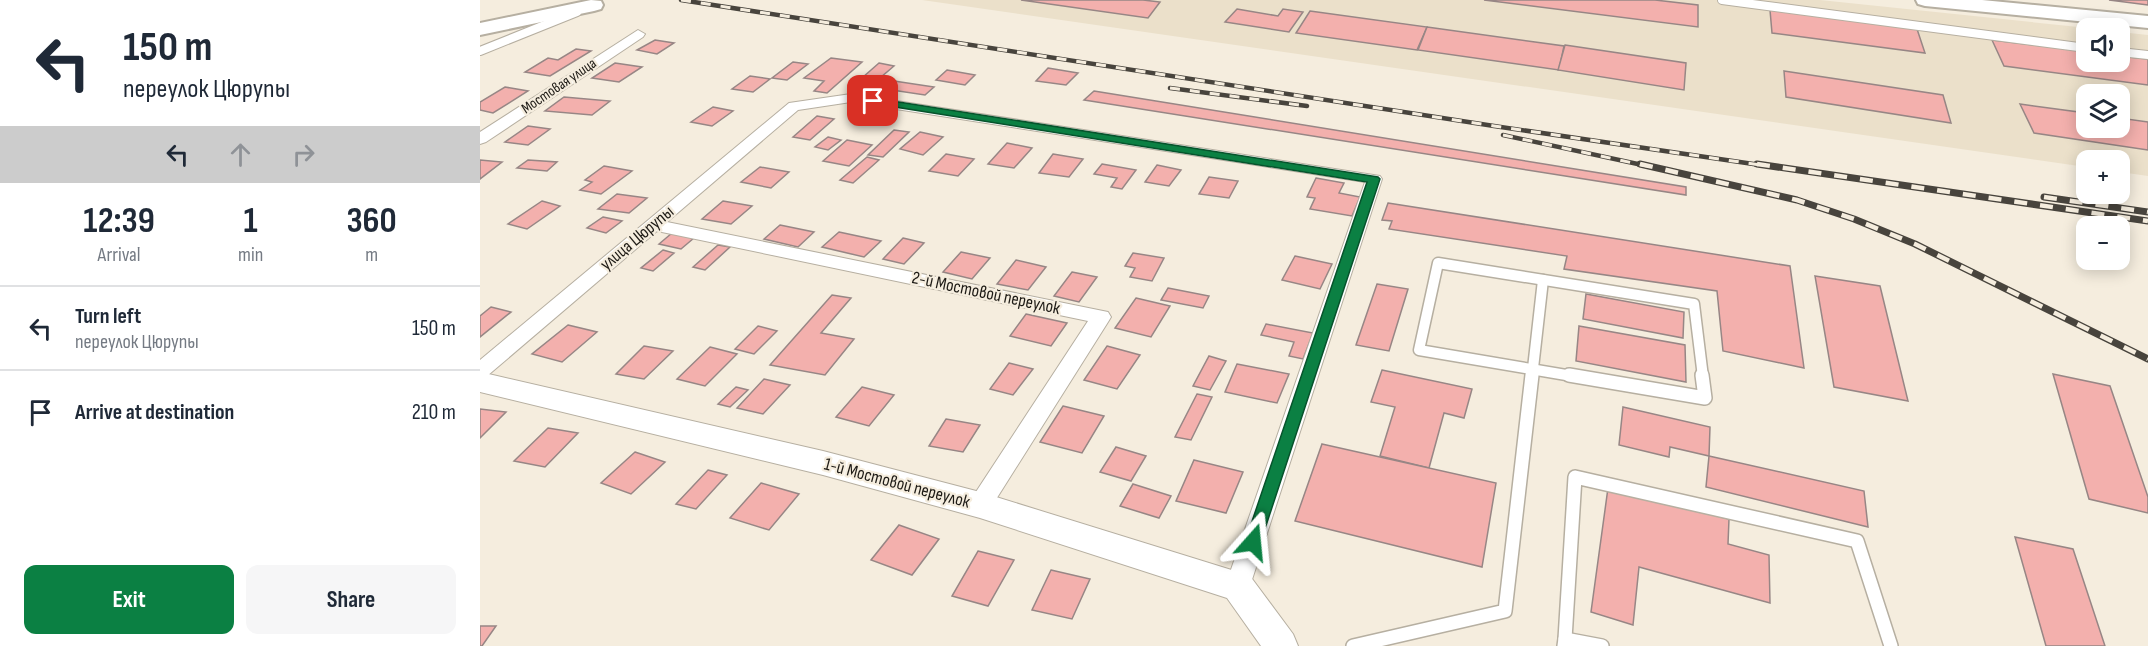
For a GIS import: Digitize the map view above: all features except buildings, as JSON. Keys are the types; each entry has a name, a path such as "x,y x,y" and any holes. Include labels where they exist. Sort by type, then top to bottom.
{"main road":[{"path":"1925,0 2148,22"},
{"path":"480,29 594,5"}],"street":[{"name":"Мостовая улица","path":"480,139 638,34"},
{"name":"улица Цюрупы","path":"480,371 794,106 850,98 1374,179 1238,587"},
{"name":"2-й Мостовой переулок","path":"653,225 1101,317 980,505"},
{"name":"1-й Мостовой переулок","path":"480,382 823,463 980,505 1238,587"},
{"path":"1238,587 1281,646"}],"lane":[{"path":"1722,0 2076,47"},
{"path":"480,51 594,5"},
{"path":"2130,53 2148,55"},
{"path":"1438,263 1694,304 1705,398 1531,369 1419,350 1438,263"},
{"path":"1353,646 1505,611 1543,280"},
{"path":"1602,646 1565,643 1575,477 1857,541 1891,646"}],"shaded area":[{"path":"922,0 1820,0 2076,27 2076,72 2130,72 2130,33 2148,35 2148,176 2130,173 2130,150 2076,150 2076,166"}],"railway":[{"path":"681,0 1767,166"},
{"path":"1170,88 1307,106"},
{"path":"1503,135 1647,166"},
{"path":"1640,164 1797,200 1854,219 1915,244 2148,359"},
{"path":"1757,164 2148,221"},
{"path":"2044,197 2148,212"}],"route":[{"path":"873,101 1374,179 1253,542"}]}
